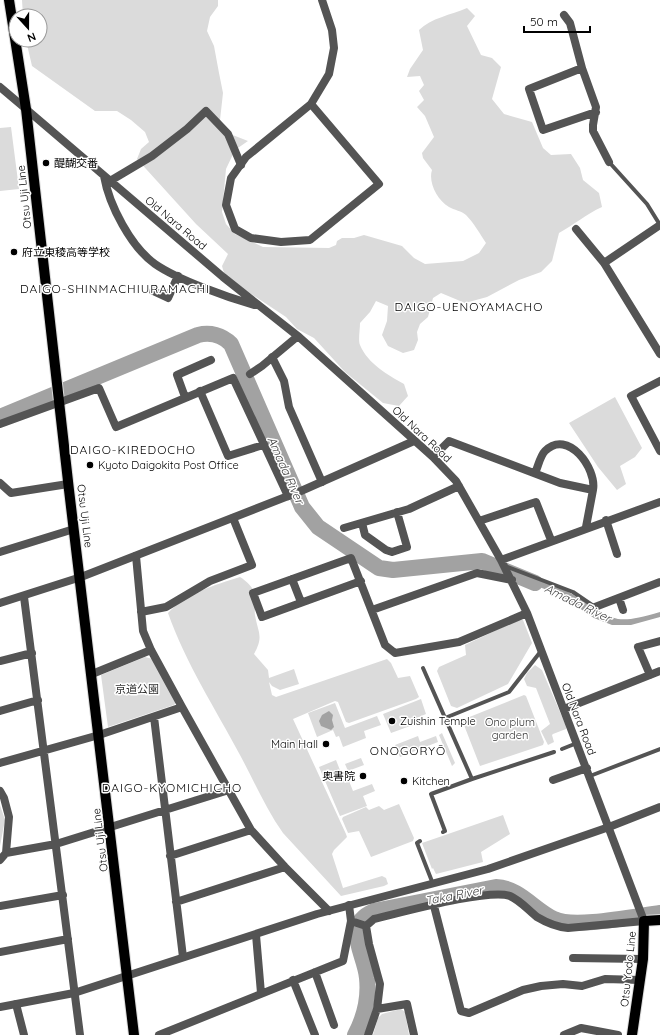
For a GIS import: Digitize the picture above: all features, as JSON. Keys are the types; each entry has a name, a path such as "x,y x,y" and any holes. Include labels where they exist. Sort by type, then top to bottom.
{"main road":[{"name":"Otsu Uji Line","path":"9,0 26,109 68,484 81,577 134,1035"},
{"name":"Otsu Yodo Line","path":"632,1035 643,959 644,920 660,920"}],"street":[{"path":"311,104 379,184 310,240 281,242 252,238 235,229 226,205 231,178 246,157 311,104 329,74 334,48 332,30 322,0"},
{"path":"564,15 570,23 582,68 596,106 596,112 592,125 593,132 609,162"},
{"path":"582,68 529,89 543,130 596,112"},
{"name":"Old Nara Road","path":"0,87 107,179 259,306 298,336 433,457 459,486 504,564 527,613 610,827 644,920"},
{"path":"241,165 228,134 206,111 187,129 152,156 107,179 106,188 119,218 134,241 153,262 178,276 259,306"},
{"path":"604,264 660,225"},
{"path":"576,229 604,264 660,354"},
{"path":"153,290 168,298 178,276"},
{"path":"250,374 298,336"},
{"path":"272,357 284,381 289,407 322,482"},
{"path":"185,397 177,375 212,360"},
{"path":"0,424 100,388 116,427 233,378 288,496"},
{"path":"660,380 631,396 660,451"},
{"path":"200,391 228,456 264,445"},
{"path":"0,603 24,597 136,556 301,491 414,441"},
{"path":"433,457 449,441 560,483 593,490"},
{"path":"535,474 544,452 548,449 564,444 571,446 589,469 594,483 586,527"},
{"path":"0,483 11,493 68,484"},
{"path":"344,528 397,512 444,494 459,486"},
{"path":"479,521 536,502 551,540"},
{"path":"504,564 551,540 660,502"},
{"path":"362,523 365,535 386,550 392,552 407,547 397,512"},
{"path":"141,612 166,606 210,581 252,565 233,518"},
{"path":"606,520 617,554"},
{"path":"0,552 74,529"},
{"path":"136,556 143,631 151,650 251,830 285,868 329,910"},
{"path":"361,582 262,617 253,593 352,558 385,645 395,653 459,642 527,613"},
{"path":"372,610 477,573 512,580"},
{"path":"292,579 301,602"},
{"path":"595,607 660,582"},
{"path":"24,597 80,1035"},
{"path":"619,598 623,610"},
{"path":"650,675 638,647 660,641"},
{"path":"92,674 151,650"},
{"path":"0,661 32,653"},
{"path":"564,709 660,671"},
{"path":"0,711 38,700"},
{"path":"0,763 99,735 182,706"},
{"path":"154,717 183,958"},
{"path":"553,780 587,768"},
{"path":"6,853 56,844 229,790"},
{"path":"0,791 4,798 9,817 6,853 0,860"},
{"path":"0,1007 74,993 329,910 488,869 610,827 660,807"},
{"path":"170,856 251,830"},
{"path":"176,902 285,868"},
{"path":"366,926 374,919 477,896 500,894 517,900 537,917 558,927 568,928 644,920"},
{"path":"0,906 63,895"},
{"path":"159,1035 343,961 351,921 349,905"},
{"path":"434,906 461,1011 469,1013 523,990 541,986 563,984 582,986 606,979 640,980"},
{"path":"351,921 366,926"},
{"path":"366,926 369,944 380,984 377,1009 368,1035"},
{"path":"256,935 261,993"},
{"path":"0,952 68,939"},
{"path":"573,958 643,959"},
{"path":"315,972 334,1025"},
{"path":"293,980 315,1035"},
{"path":"16,1004 24,1035"},
{"path":"377,1009 407,1004 414,1035"},
{"path":"564,1035 581,1028 618,1035"}],"lane":[{"path":"609,162 616,172 647,204 660,225"},
{"path":"504,564 573,592 595,607"},
{"path":"445,718 509,692 541,651"},
{"path":"423,668 472,779"},
{"path":"562,749 577,743"},
{"path":"590,776 660,749"},
{"path":"444,832 445,831 431,794 554,752"},
{"path":"420,841 417,843 433,884"}],"green space":[{"path":"22,0 218,0 218,6 210,17 207,31 214,46 223,93 220,120 225,132 248,141 235,150 226,169 222,212 226,224 235,234 263,247 329,248 336,245 337,241 342,238 354,238 364,235 402,246 414,258 425,264 463,261 479,253 486,243 469,218 445,204 434,190 431,180 432,170 423,158 422,153 434,137 425,116 417,107 424,100 419,91 424,85 420,76 407,77 410,69 423,50 419,30 429,22 467,8 475,16 467,26 481,55 492,58 501,67 492,99 504,114 532,122 543,148 551,155 571,154 580,168 583,180 599,193 602,207 559,233 552,261 541,272 519,280 487,297 465,303 441,293 433,298 428,317 420,324 417,332 418,340 414,350 403,353 388,346 382,335 387,321 388,306 376,301 370,312 360,323 359,343 368,358 373,363 385,373 404,384 408,396 399,406 383,403 345,372 314,338 297,329 286,317 233,282 224,273 222,266 228,254 196,224 137,159 141,149 149,142 145,132 117,111 95,111 32,66 28,48 48,48 48,8 22,8"},
{"path":"11,127 19,189 0,191 0,128"},
{"path":"615,397 642,448 635,457 620,466 626,484 617,490 598,467 569,423"},
{"path":"240,577 252,587 257,598 255,613 260,638 254,654 268,670 269,678 294,669 299,684 280,690 272,686 269,682 272,695 276,697 387,659 391,663 398,678 410,676 419,697 416,699 349,723 346,722 338,702 335,701 293,719 347,837 332,854 343,888 382,876 386,878 388,884 384,886 341,896 283,833 266,805 183,650 168,613 183,600 201,590"},
{"path":"520,619 523,620 532,643 508,684 457,708 451,706 437,671 439,667 466,655 465,645"},
{"name":"京道公園","path":"145,657 153,659 176,702 174,705 108,727 101,675"},
{"path":"535,665 542,670 566,726 566,729 552,735 554,742 548,745 541,731 550,724 536,688 527,686 524,679 527,673"},
{"name":"Ono plum garden","path":"524,695 526,696 544,742 543,745 480,766 462,720"},
{"path":"421,699 426,714 412,720 413,725 391,733 383,714"},
{"path":"335,703 345,728 377,716 381,725 364,731 366,738 343,747 339,736 336,737 333,730 317,737 308,713"},
{"path":"442,733 455,763 452,766 439,735"},
{"path":"418,736 420,742 436,736 438,742 400,757 395,745"},
{"path":"361,758 364,765 348,771 345,764"},
{"path":"336,760 345,783 349,781 353,791 372,784 375,791 363,796 367,806 340,816 319,767"},
{"path":"399,804 414,838 413,841 371,857 359,831 348,833 342,819 343,817 366,807 369,810 379,806 384,810"},
{"path":"0,805 5,820 0,846"},
{"path":"503,815 510,834 481,852 483,862 436,874 433,868 432,869 422,843"},
{"path":"401,1009 405,1012 409,1035 373,1035 378,1018 382,1014"}],"water":[{"path":"514,572 565,590 613,618 631,619 660,612 660,617 631,625 612,625 594,618 560,595 516,578"},
{"path":"329,711 333,715 332,720 334,727 331,730 321,726 319,721 322,715"}],"waterway":[{"name":"Amada River","path":"0,417 198,335 216,335 224,338 231,344 302,507 318,527 379,568 393,570 482,561 535,583"},
{"name":"Taka River","path":"355,1035 361,1022 367,993 367,978 357,940 357,932 359,924 364,917 374,911 496,887 505,888 520,895 547,915 563,922 590,922 660,913"}],"place":[{"name":"醍醐交番","path":"46,163"},
{"name":"府立東稜高等学校","path":"14,252"},
{"name":"Kyoto Daigokita Post Office","path":"90,465"},
{"name":"Zuishin Temple","path":"392,721"},
{"name":"Main Hall","path":"326,744"},
{"name":"奥書院","path":"363,776"},
{"name":"Kitchen","path":"404,781"}],"district":[{"name":"DAIGO-SHINMACHIURAMACHI","path":"115,288"},
{"name":"DAIGO-UENOYAMACHO","path":"469,306"},
{"name":"DAIGO-KIREDOCHO","path":"133,449"},
{"name":"ONOGORYŌ","path":"408,750"},
{"name":"DAIGO-KYOMICHICHO","path":"172,787"}]}
